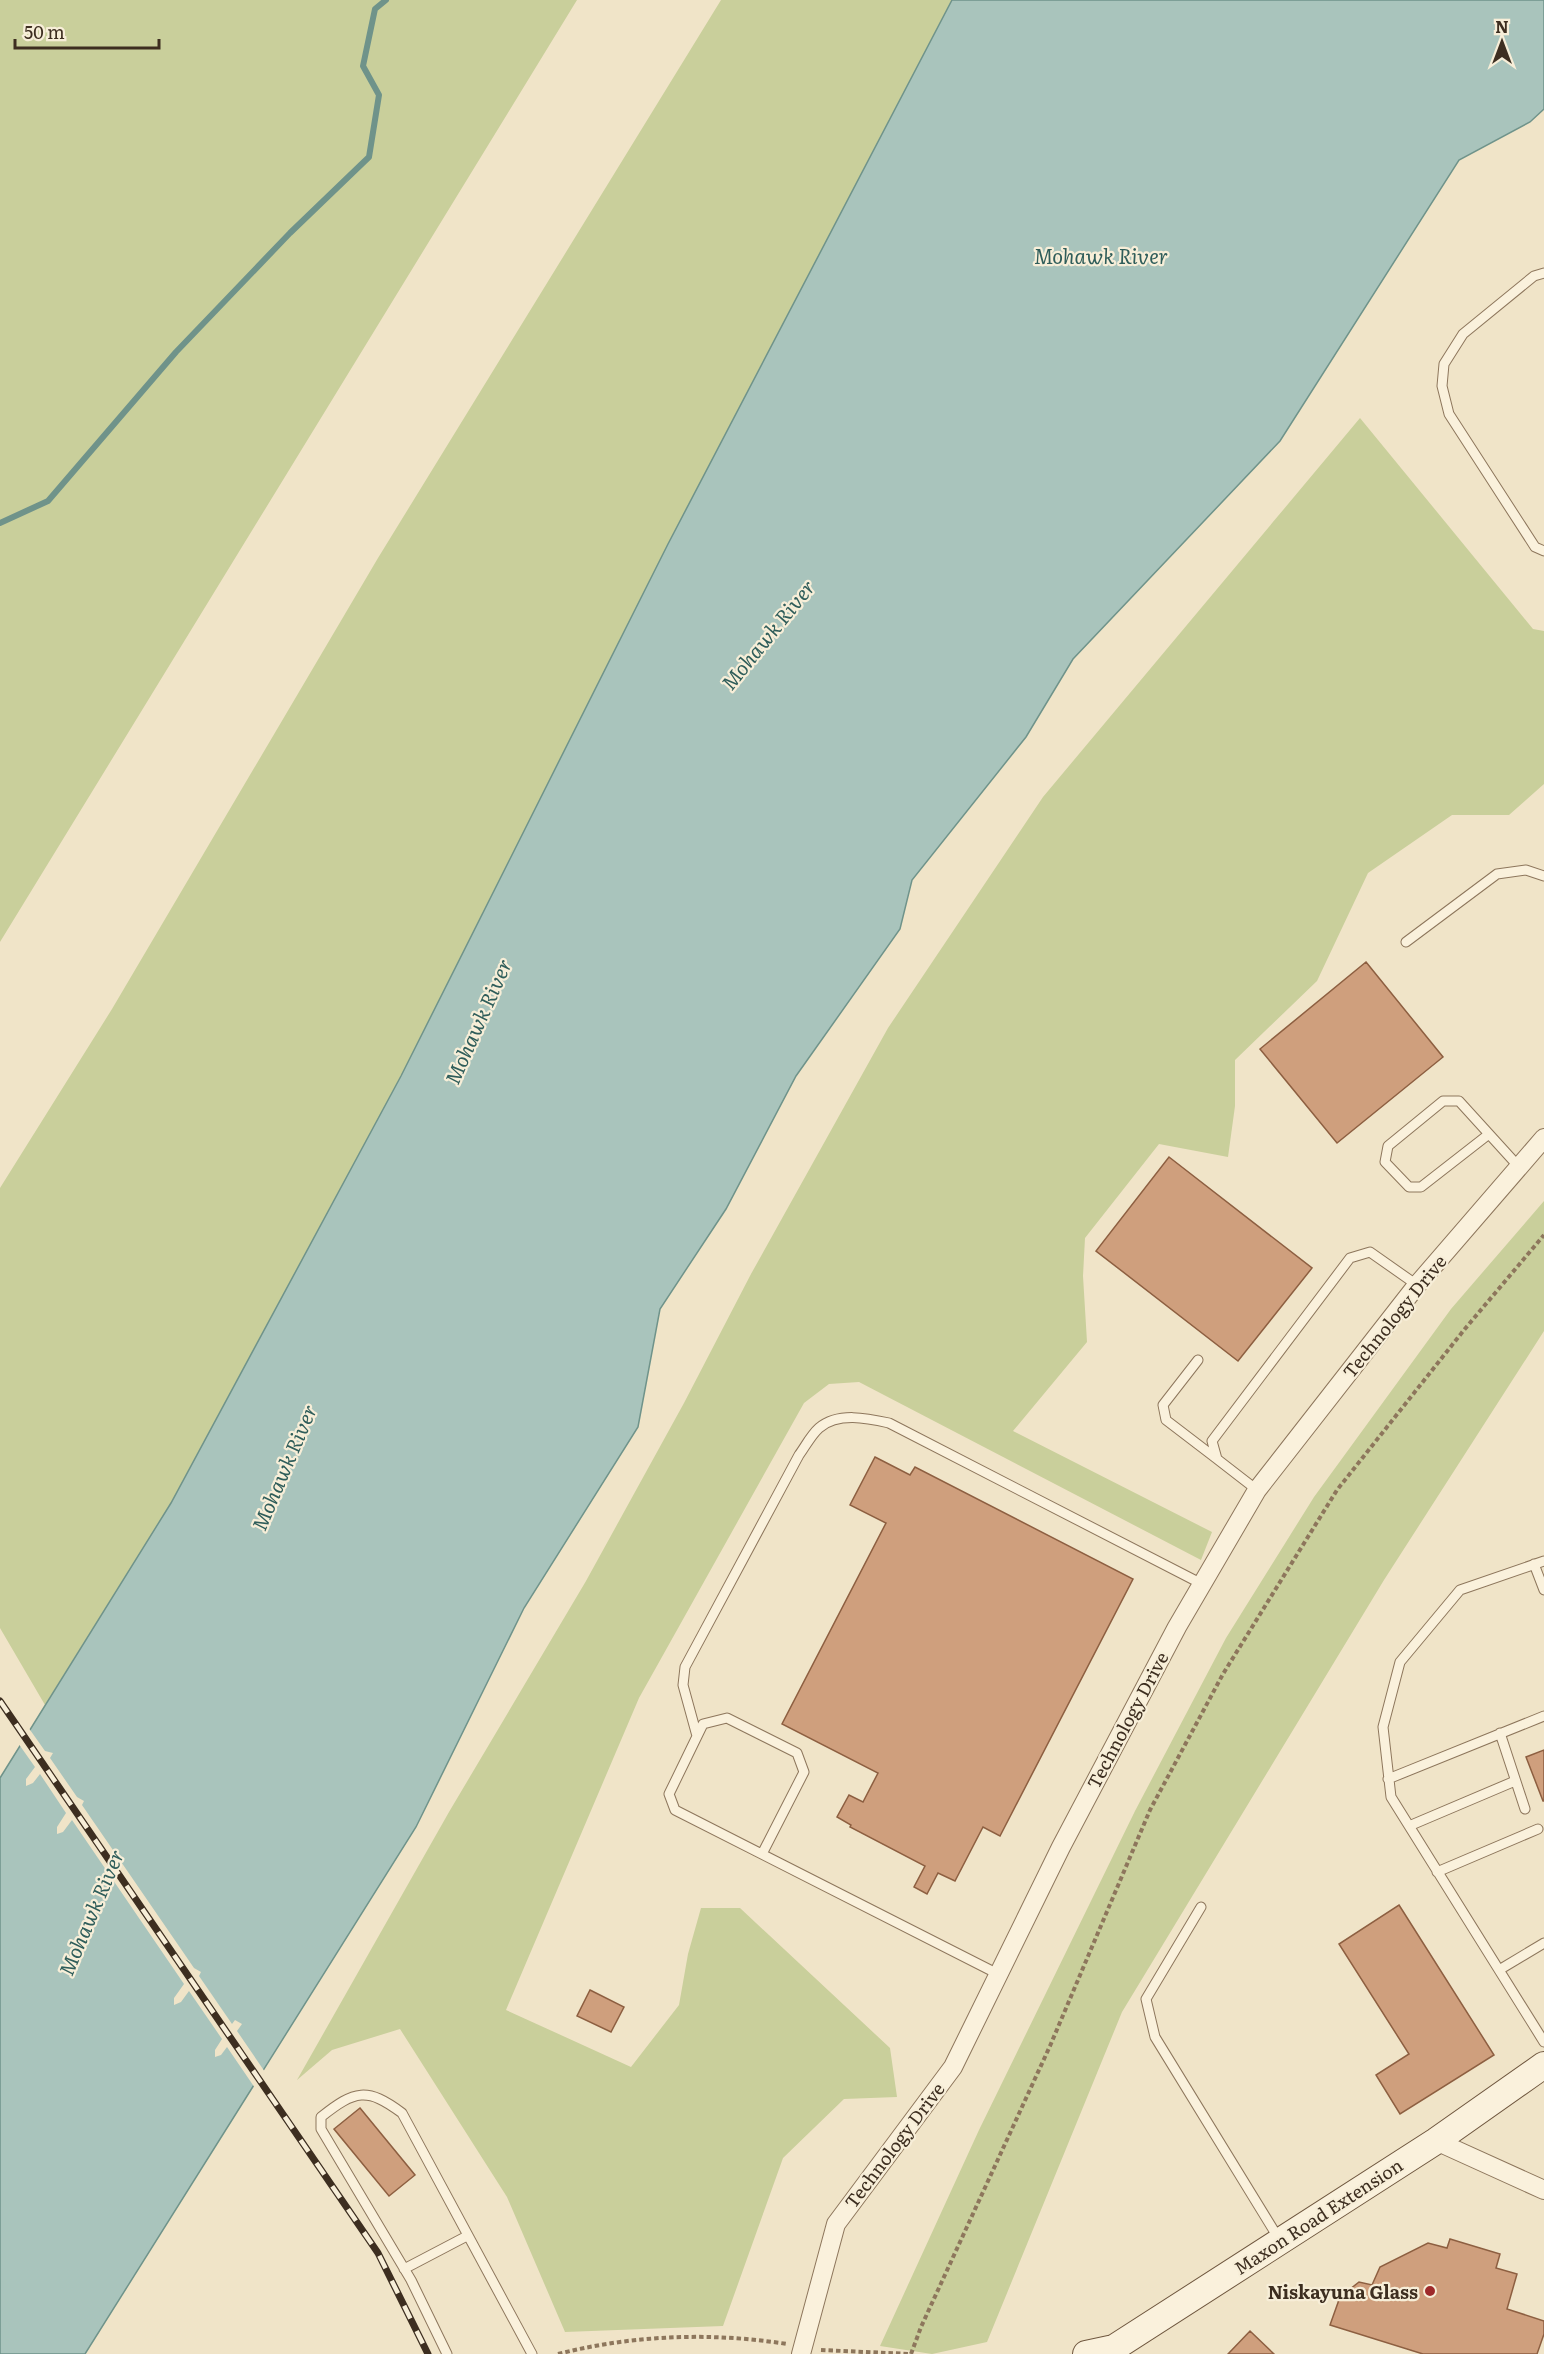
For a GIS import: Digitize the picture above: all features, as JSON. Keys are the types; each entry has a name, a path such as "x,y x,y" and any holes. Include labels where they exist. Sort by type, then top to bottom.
{"street":[{"name":"Technology Drive","path":"801,2354 836,2224 953,2067 1061,1847 1202,1584 1257,1490 1417,1285 1544,1138"},
{"name":"Maxon Road Extension","path":"1086,2354 1116,2351 1280,2241 1436,2141 1544,2065"},
{"path":"1436,2141 1544,2190"}],"lane":[{"path":"1544,273 1534,276 1463,334 1444,364 1442,386 1449,414 1535,547 1544,551"},
{"path":"1406,942 1497,874 1526,870 1544,876"},
{"path":"1489,1134 1421,1187 1409,1187 1385,1162 1388,1146 1443,1101 1459,1101 1489,1134 1519,1167"},
{"path":"1217,1459 1212,1441 1350,1258 1370,1252 1417,1285"},
{"path":"1198,1360 1163,1405 1166,1420 1257,1490"},
{"path":"698,1736 683,1686 685,1667 799,1455 818,1429 831,1421 861,1416 889,1422 1202,1584"},
{"path":"1544,1590 1539,1562 1460,1590 1400,1662 1383,1727 1390,1797 1544,2042"},
{"path":"1388,1779 1544,1716"},
{"path":"762,1854 804,1772 797,1753 727,1718 703,1724 669,1794 675,1810 998,1974"},
{"path":"1500,1733 1525,1809"},
{"path":"1409,1826 1515,1781"},
{"path":"1437,1872 1539,1829"},
{"path":"1201,1907 1146,1999 1155,2037 1280,2241"},
{"path":"1499,1970 1544,1943"},
{"path":"447,2354 404,2268 321,2129 321,2117 335,2106 359,2094 380,2097 402,2113 532,2354"},
{"path":"404,2268 467,2236"}],"path":[{"path":"836,2352 910,2354 1050,2046 1150,1810 1223,1674 1336,1490 1464,1330 1544,1235"},
{"path":"558,2354 599,2344 673,2337 720,2336 756,2340"}],"green space":[{"path":"0,0 577,0 0,942"},
{"path":"721,0 952,0 668,544 401,1076 171,1503 45,1705 0,1628 0,1188 112,1009 378,558"},
{"path":"1360,418 1533,629 1544,631 1544,784 1509,815 1452,815 1368,873 1317,981 1235,1060 1235,1106 1228,1157 1159,1144 1085,1238 1083,1276 1087,1342 1013,1431 1212,1532 1201,1560 859,1382 829,1384 804,1403 639,1698 506,2010 631,2067 679,2005 688,1954 701,1908 740,1908 890,2048 897,2097 844,2099 783,2158 723,2326 565,2332 507,2197 400,2029 332,2050 297,2080 449,1812 586,1581 684,1403 751,1274 888,1028 1043,797"},
{"path":"1544,1201 1544,1331 1384,1580 1122,2012 987,2342 932,2354 880,2346 979,2130 1135,1811 1226,1638 1314,1497 1451,1309"}],"water":[{"name":"Mohawk River","path":"952,0 1544,0 1544,109 1530,122 1459,160 1280,441 1073,659 1026,737 912,880 900,929 796,1076 726,1209 660,1309 638,1427 524,1608 416,1827 85,2354 0,2354 0,1778 171,1503 401,1076 668,544"}],"pier":[{"path":"28,1727 45,1751 53,1753 50,1758 77,1797 84,1801 82,1805 194,1968 201,1972 199,1976 232,2024 235,2020 242,2024 237,2031 265,2072 255,2088 227,2047 221,2055 215,2057 215,2050 222,2039 189,1991 181,2002 174,2005 174,1998 184,1984 72,1820 63,1832 57,1834 57,1827 66,1813 40,1774 33,1783 26,1786 26,1779 35,1767 18,1743"}],"building":[{"path":"1366,962 1443,1057 1337,1143 1260,1049"},
{"path":"1169,1157 1312,1268 1238,1361 1096,1251"},
{"path":"875,1457 910,1475 915,1467 1133,1579 1000,1836 983,1827 955,1881 938,1873 927,1894 914,1887 925,1866 850,1827 851,1825 837,1817 849,1795 863,1802 878,1773 782,1724 886,1523 850,1505"},
{"path":"1544,1750 1544,1801 1543,1801 1526,1757"},
{"path":"1399,1905 1494,2055 1400,2114 1376,2075 1409,2054 1339,1944"},
{"path":"590,1990 624,2007 611,2032 577,2016"},
{"path":"360,2108 415,2175 389,2196 334,2129"},
{"name":"Niskayuna Glass","path":"1450,2239 1500,2254 1496,2268 1517,2274 1507,2309 1544,2321 1544,2334 1537,2354 1423,2354 1330,2325 1340,2297 1359,2282 1372,2285 1380,2267 1428,2243 1447,2248"},
{"path":"1250,2331 1274,2354 1228,2354"}],"waterway":[{"path":"0,523 48,501 176,352 290,233 369,157 379,95 363,66 375,9 386,0"}],"railway":[{"path":"0,1701 378,2253 428,2354"}],"place":[{"name":"Niskayuna Glass","path":"1430,2291"}]}
